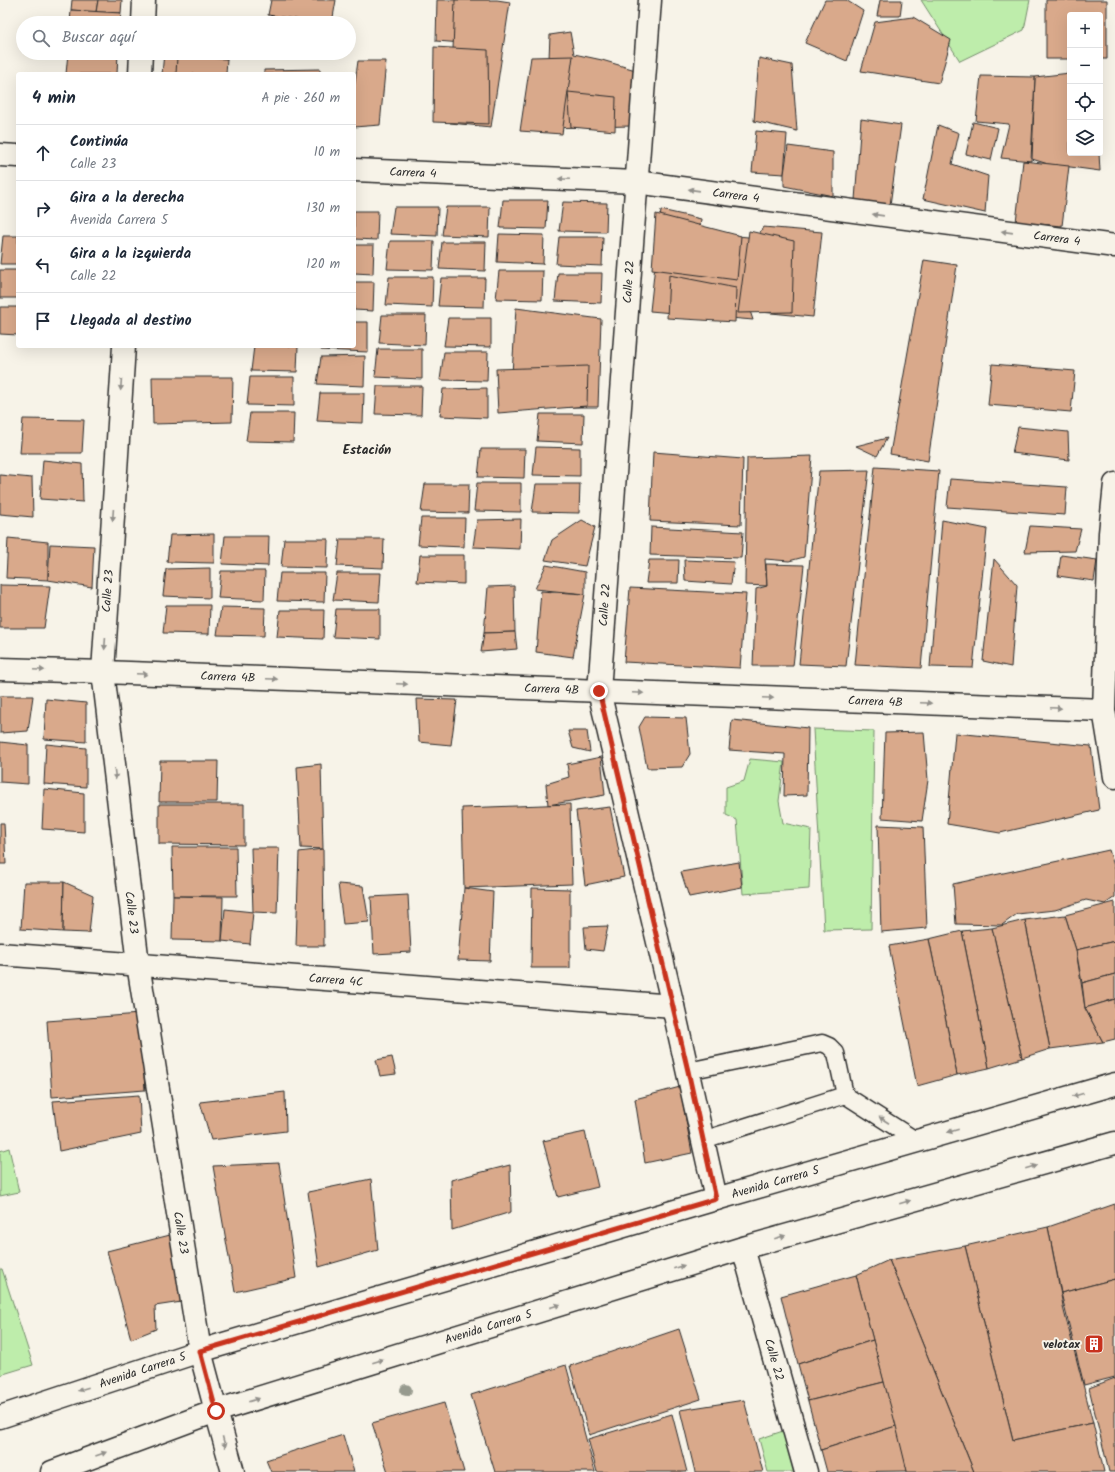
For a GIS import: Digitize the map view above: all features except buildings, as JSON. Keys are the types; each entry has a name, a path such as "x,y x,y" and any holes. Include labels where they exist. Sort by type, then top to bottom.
{"street":[{"path":"143,16 144,0"},
{"name":"Calle 22","path":"650,0 599,691 688,1071 716,1199"},
{"path":"140,72 141,60"},
{"path":"0,155 16,156"},
{"name":"Carrera 4","path":"356,170 636,182 1115,246"},
{"name":"Calle 23","path":"124,348 103,672 138,964 200,1351 233,1472"},
{"path":"1115,484 1104,710 1115,777"},
{"name":"Carrera 4B","path":"0,669 1104,710"},
{"name":"Carrera 4C","path":"0,954 673,1006"},
{"name":"Avenida Carrera 5","path":"0,1417 200,1351 716,1199 1115,1084"},
{"name":"Avenida Carrera 5","path":"52,1472 216,1411 743,1248 1115,1143"},
{"name":"Calle 22","path":"743,1248 806,1472"}],"lane":[{"path":"688,1071 822,1043 829,1046 836,1053 845,1095 917,1141"},
{"path":"703,1140 845,1095"}],"green space":[{"path":"921,0 1030,0 1024,30 960,61"},
{"path":"813,729 874,731 871,929 824,930"},
{"path":"750,759 784,762 779,801 783,823 811,829 809,889 743,894 737,820 726,815 726,787 744,781"},
{"path":"9,1148 19,1192 0,1196 0,1151"},
{"path":"0,1269 2,1269 33,1365 0,1375"},
{"path":"783,1431 794,1472 768,1472 759,1439"}],"place":[{"name":"velotax","path":"1094,1344"}],"district":[{"name":"Estación","path":"367,450"}],"route":[{"path":"216,1411 200,1351 716,1199 688,1071 599,691"}]}
